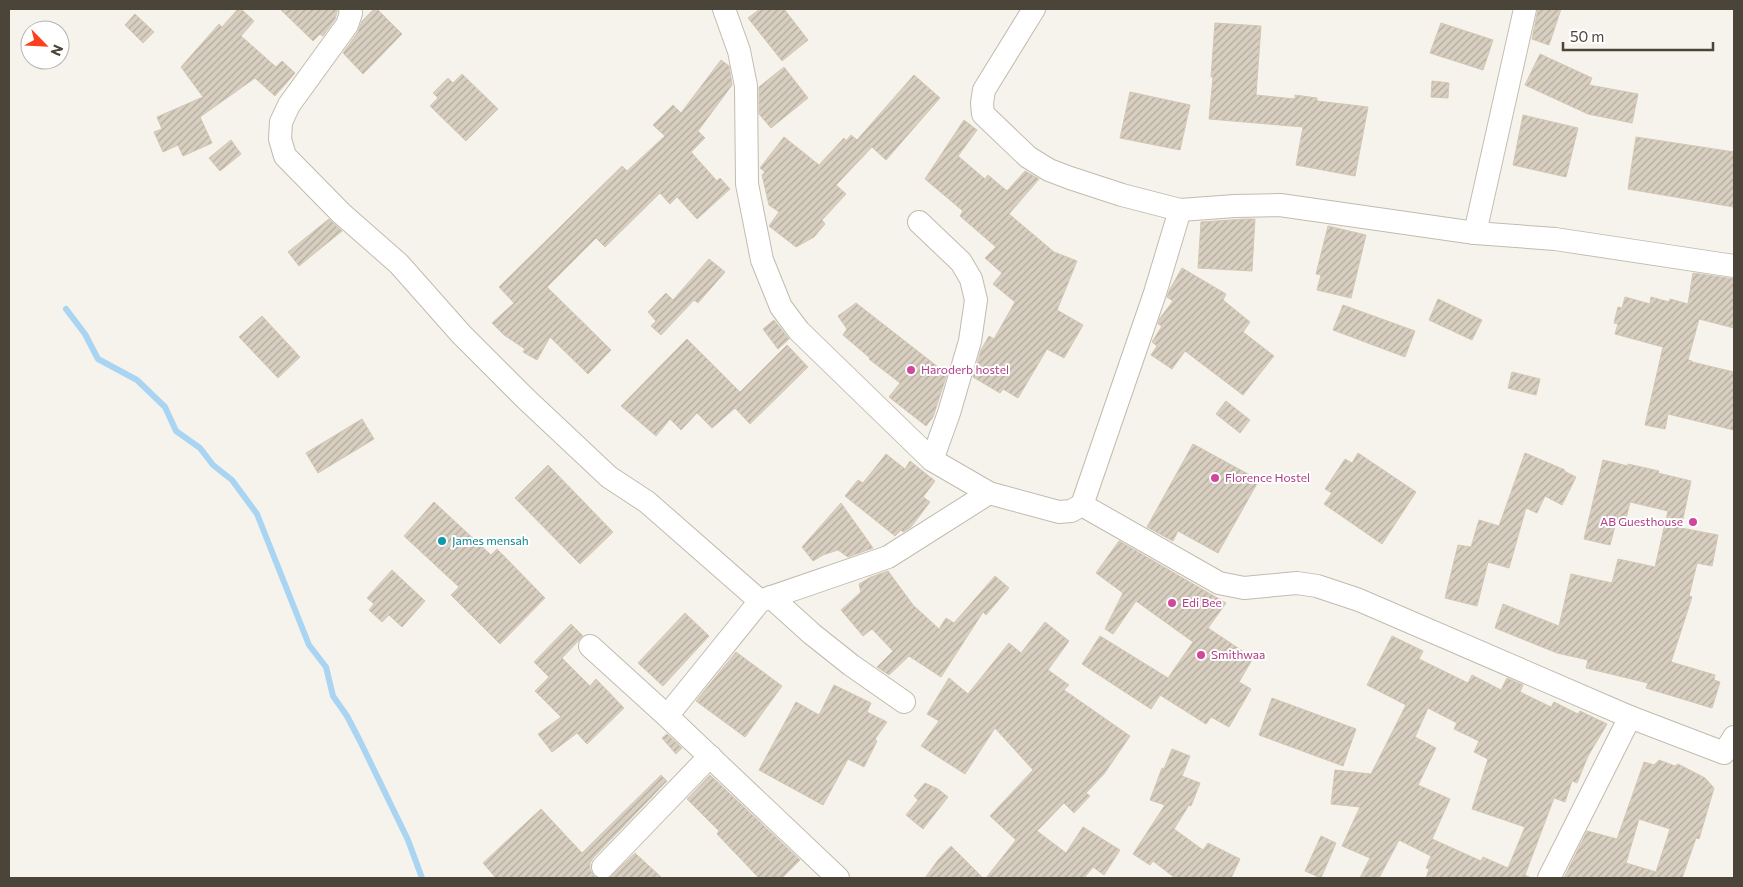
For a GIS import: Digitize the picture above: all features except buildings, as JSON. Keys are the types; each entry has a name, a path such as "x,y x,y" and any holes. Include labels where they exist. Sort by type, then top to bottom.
{"street":[{"path":"350,9 347,25 289,105 281,122 280,138 285,156 341,213 399,264 460,334 608,477 646,502 765,599 904,702"},
{"path":"724,9 739,51 746,86 747,184 753,220 762,260 781,307 799,331 932,460 989,493 1059,512 1071,511 1082,505 1155,293 1180,210"},
{"path":"1034,9 984,90 983,114 1028,157 1049,170 1122,196 1180,210 1280,205 1475,233 1555,239 1734,266"},
{"path":"1475,233 1525,9"},
{"path":"918,222 961,262 971,279 976,300 970,341 949,413 932,460"},
{"path":"667,716 765,599 888,556 989,493"},
{"path":"1082,505 1219,583 1244,588 1297,583 1317,586 1359,600 1630,717 1731,748"},
{"path":"590,646 710,756 838,878"},
{"path":"1549,878 1630,717"},
{"path":"602,867 710,756"}],"waterway":[{"path":"66,309 85,334 98,359 137,380 165,407 176,431 200,448 213,465 232,480 257,514 309,645 326,667 333,696 347,716 360,741 408,840 422,878"}],"place":[{"name":"Haroderb hostel","path":"911,370"},
{"name":"Florence Hostel","path":"1215,478"},
{"name":"AB Guesthouse","path":"1693,522"},
{"name":"James mensah","path":"442,541"},
{"name":"Edi Bee","path":"1172,603"},
{"name":"Smithwaa","path":"1201,655"}]}
